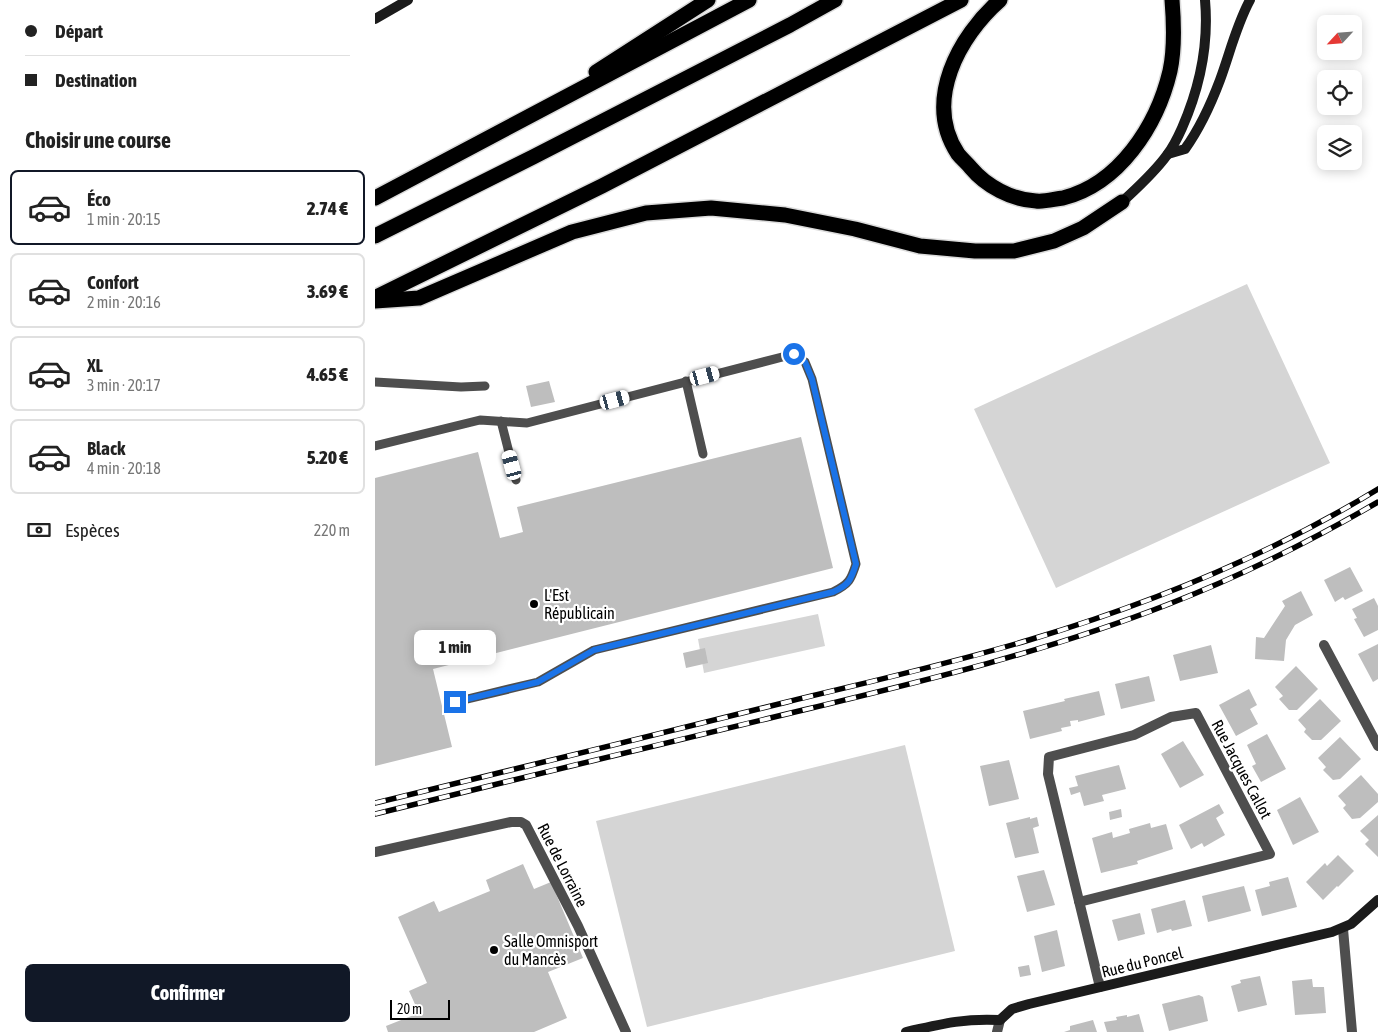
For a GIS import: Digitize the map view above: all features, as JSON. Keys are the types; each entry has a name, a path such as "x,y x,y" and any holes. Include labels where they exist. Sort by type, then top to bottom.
{"highway":[{"path":"496,132 708,0"},
{"path":"375,198 496,132 649,54 749,0"},
{"path":"375,236 790,25 835,0"},
{"path":"375,299 602,186 961,0"},
{"path":"1000,0 972,31 955,61 945,86 944,110 948,132 958,153 976,174 994,188 1016,197 1037,201 1075,194 1098,183 1114,171 1140,139 1157,110 1170,71 1174,45 1172,0"},
{"path":"375,299 419,298 571,232 646,213 711,208 785,215 855,228 920,246 975,251 1014,251 1054,241 1083,228 1122,202"}],"street":[{"path":"392,9 400,0"},
{"path":"375,19 408,0"},
{"path":"1122,202 1145,181 1168,154 1187,116 1198,86 1206,37 1205,0"},
{"path":"1168,154 1185,150 1195,135 1217,87 1243,14 1250,0"},
{"path":"1324,645 1378,746"},
{"name":"Rue Jacques Callot","path":"1079,902 1270,854 1196,713 1171,717 1134,735 1049,756 1047,774 1100,987"},
{"name":"Rue de Lorraine","path":"375,852 511,822 521,822 526,825 577,926 626,1032"},
{"name":"Rue du Poncel","path":"1000,1020 1012,1009 1343,929 1378,900"},
{"path":"1343,929 1352,1032"},
{"path":"906,1032 963,1020 1000,1020 997,1032"}],"lane":[{"path":"375,446 479,420 527,423 794,354 805,362 812,379 856,564 852,578 845,586 833,592 594,650 538,682 455,702"},
{"path":"686,381 703,454"},
{"path":"375,382 461,387 485,386"},
{"path":"501,421 516,480"}],"shaded area":[{"path":"1247,284 1330,463 1056,588 974,409"},
{"path":"818,614 825,646 704,673 698,639"},
{"path":"905,745 955,951 647,1027 596,821"}],"building":[{"path":"549,381 555,402 531,407 526,386"},
{"name":"L'Est Républicain","path":"801,437 833,568 433,669 452,747 375,766 375,478 478,452 500,538 523,532 517,507"},
{"path":"1350,567 1363,591 1345,600 1343,597 1335,602 1324,580"},
{"path":"1301,591 1313,615 1295,625 1286,640 1284,661 1255,659 1256,637 1264,638 1285,606 1282,601"},
{"path":"1374,598 1378,606 1378,630 1364,637 1354,619 1357,618 1352,609"},
{"path":"1378,644 1378,679 1373,682 1358,654"},
{"path":"1211,645 1218,673 1180,681 1173,655"},
{"path":"705,648 708,663 686,668 683,653"},
{"path":"1296,666 1318,689 1297,710 1289,710 1279,699 1283,696 1275,687"},
{"path":"1149,676 1155,701 1121,709 1115,684"},
{"path":"1249,689 1257,705 1250,709 1258,724 1236,736 1219,705"},
{"path":"1099,691 1105,715 1078,722 1078,720 1070,721 1071,726 1061,728 1062,731 1030,739 1023,711"},
{"path":"1320,699 1341,721 1321,740 1312,740 1304,732 1306,729 1298,720"},
{"path":"1267,734 1286,769 1261,782 1252,766 1256,764 1247,745"},
{"path":"1340,737 1361,759 1340,779 1333,780 1323,770 1326,767 1318,758"},
{"path":"1183,741 1204,775 1180,788 1161,754"},
{"path":"1009,760 1019,799 989,806 980,766"},
{"path":"1119,765 1126,789 1102,795 1104,801 1084,806 1080,792 1071,795 1069,788 1078,786 1075,776"},
{"path":"1361,775 1378,794 1378,802 1360,818 1352,819 1343,808 1346,805 1338,796"},
{"path":"1300,797 1319,832 1293,845 1277,810"},
{"path":"1219,804 1224,813 1216,818 1225,835 1204,847 1202,843 1191,849 1179,825"},
{"path":"1121,809 1122,817 1110,820 1109,812"},
{"path":"1378,815 1378,857 1365,844 1369,840 1360,831"},
{"path":"1030,817 1030,819 1037,817 1039,826 1033,828 1039,853 1015,858 1006,823"},
{"path":"1150,823 1151,828 1166,824 1173,849 1137,861 1138,864 1101,873 1092,838 1112,832 1113,838 1130,833 1129,829"},
{"path":"1338,855 1354,871 1323,900 1306,882 1325,863 1327,866"},
{"name":"Salle Omnisport du Mancès","path":"523,864 534,889 551,882 583,958 548,972 567,1018 534,1032 388,1032 386,1026 419,1013 409,991 427,983 398,917 434,901 439,912 490,891 486,880"},
{"path":"1044,870 1055,905 1027,912 1017,876"},
{"path":"1288,877 1297,907 1262,916 1255,890 1270,886 1269,882"},
{"path":"1244,886 1251,911 1208,922 1202,896"},
{"path":"1185,900 1192,926 1157,933 1151,909"},
{"path":"1140,913 1145,934 1118,941 1112,920"},
{"path":"1057,930 1065,966 1042,972 1034,936"},
{"path":"1029,965 1031,975 1020,977 1018,967"},
{"path":"1260,976 1267,1005 1238,1012 1231,986 1241,983 1240,980"},
{"path":"1312,979 1313,987 1324,987 1326,1013 1295,1015 1292,981"},
{"path":"1199,995 1203,997 1208,1021 1169,1031 1162,1004"},
{"path":"1139,1014 1144,1032 1107,1032 1104,1022 1117,1020 1116,1017"},
{"path":"1093,1020 1097,1032 1064,1032 1070,1030 1070,1026"}],"railway":[{"path":"375,803 939,665 1074,626 1208,576 1295,535 1378,489"},
{"path":"375,814 919,682 1070,639 1169,604 1223,582 1301,544 1378,502"}],"place":[{"name":"L'Est Républicain","path":"534,604"},
{"name":"Salle Omnisport du Mancès","path":"494,950"}],"route":[{"path":"455,702 538,682 594,650 833,592 845,586 852,578 856,564 812,379 805,362 794,354"}]}
